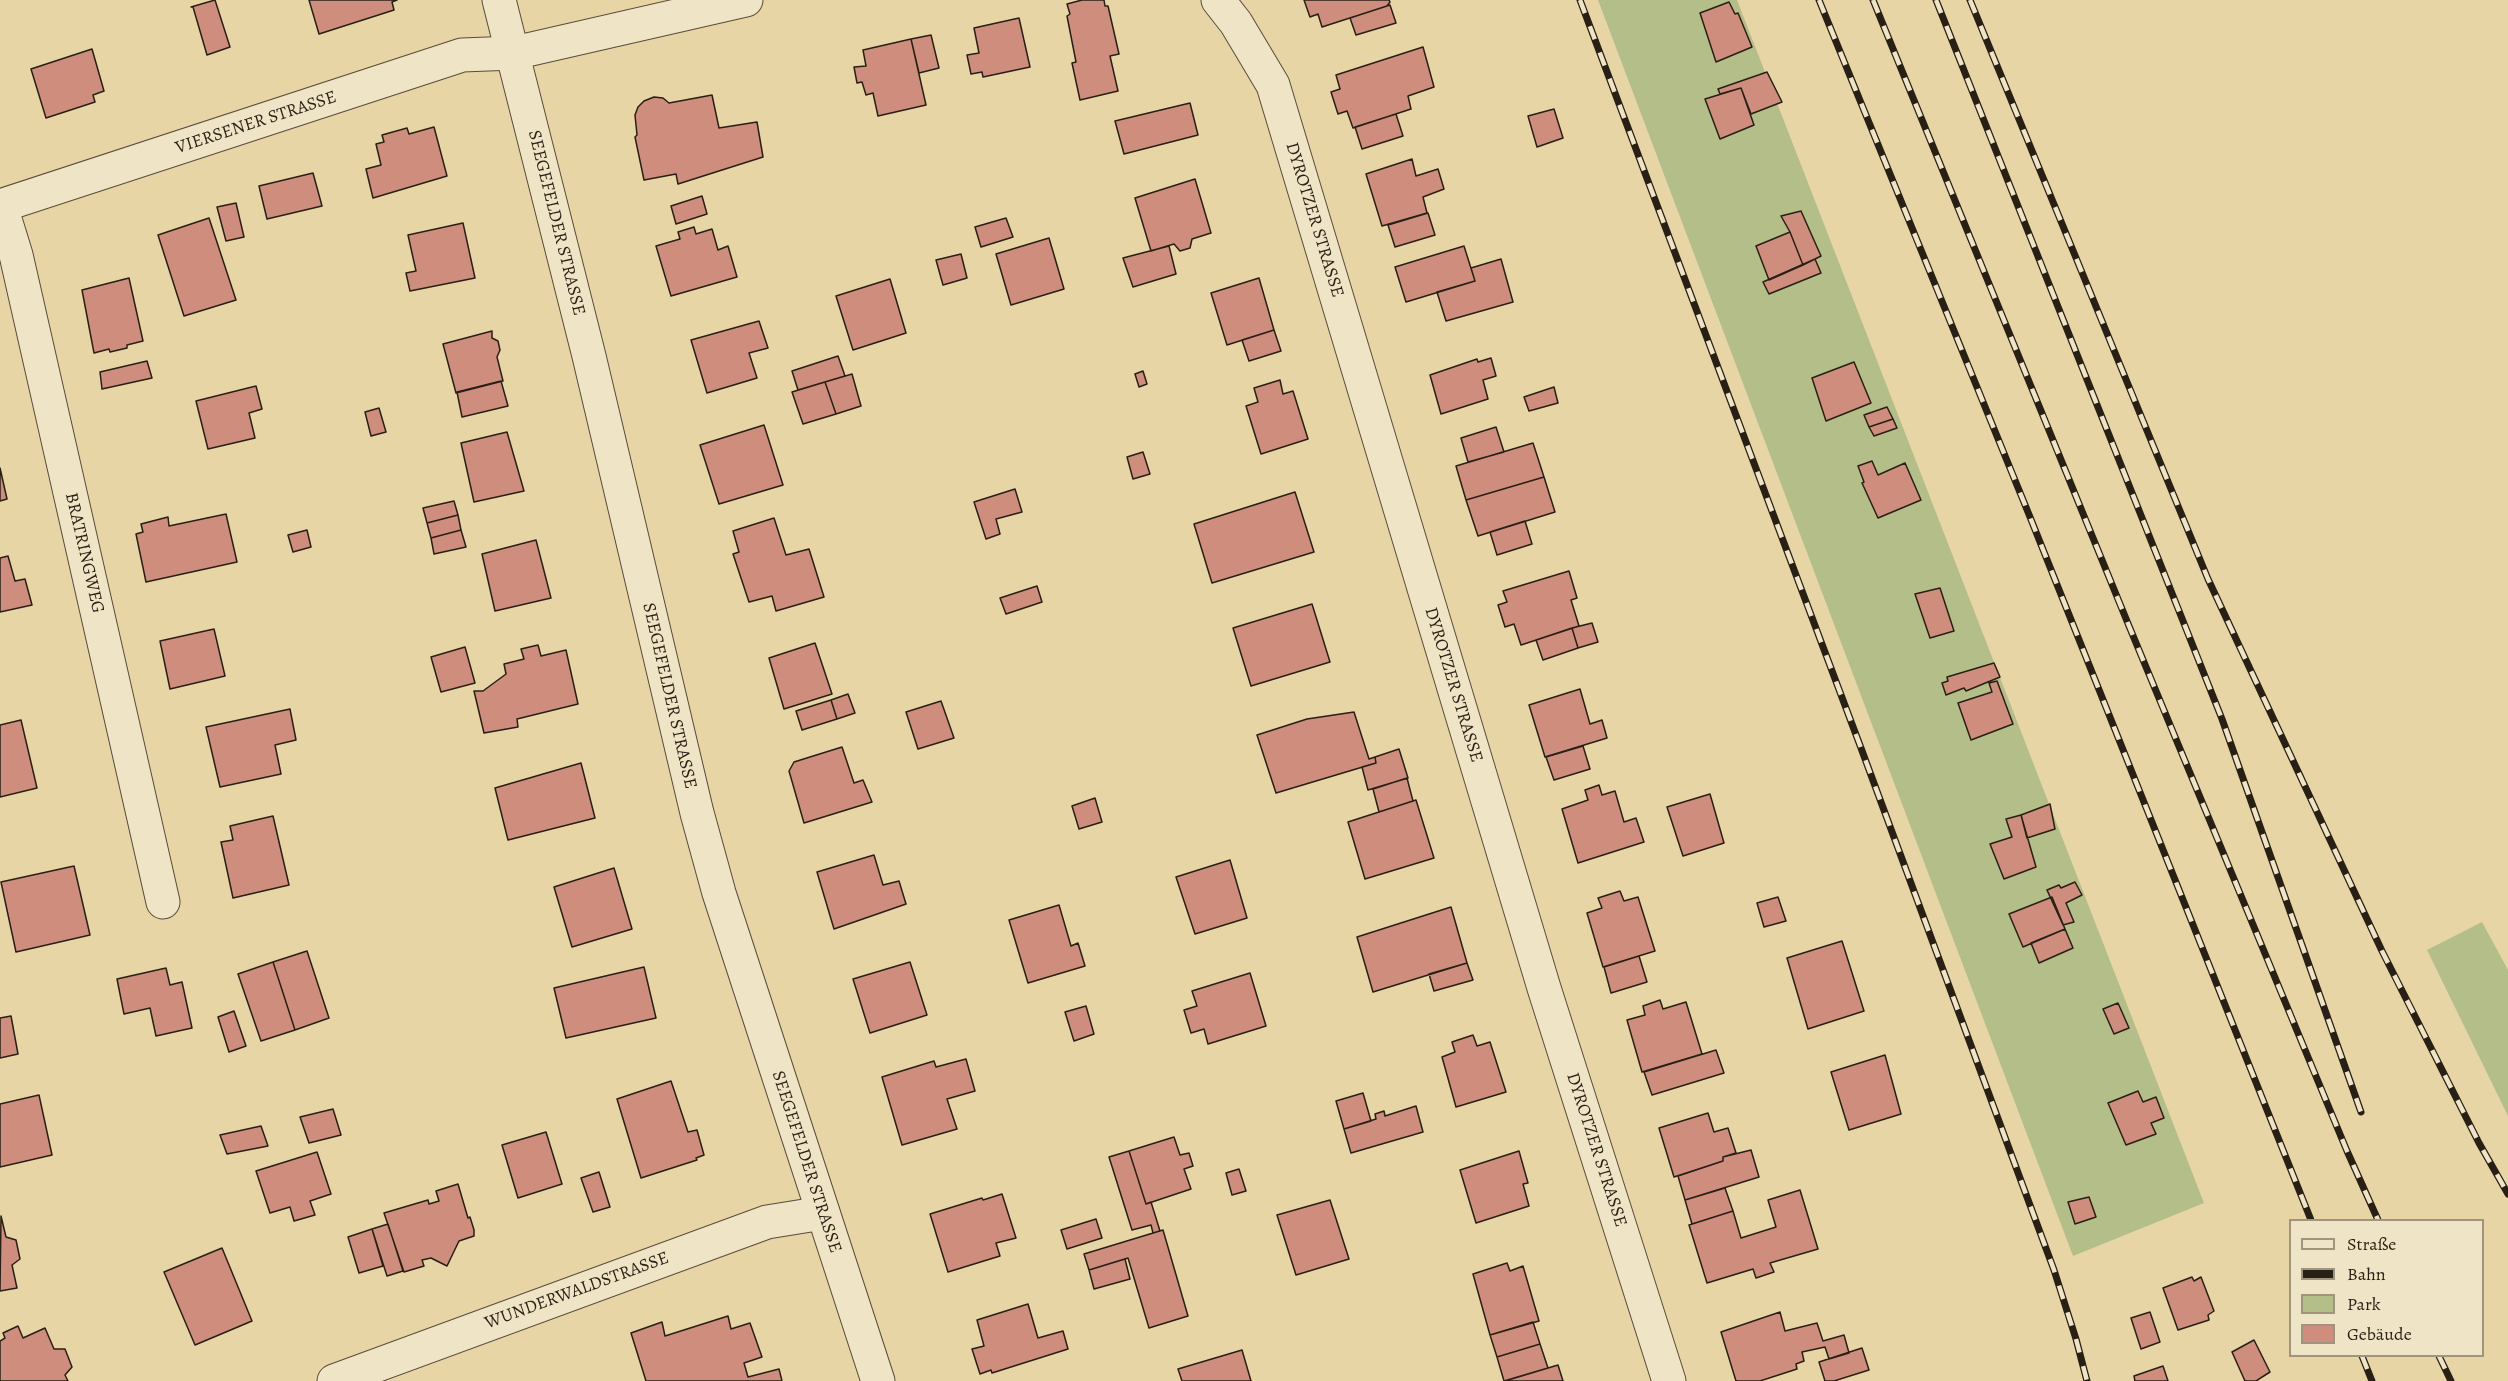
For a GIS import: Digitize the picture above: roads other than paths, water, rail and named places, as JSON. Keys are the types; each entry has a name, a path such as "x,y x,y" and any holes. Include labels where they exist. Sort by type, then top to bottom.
{"street":[{"name":"SEEGEFELDER STRASSE","path":"499,0 592,367 712,870 757,1015 878,1381"},
{"path":"514,53 746,0"},
{"name":"DYROTZER STRASSE","path":"1218,0 1236,23 1273,85 1544,987 1669,1381"},
{"name":"VIERSENER STRASSE","path":"0,206 462,55 514,53"},
{"name":"BRATRINGWEG","path":"0,206 18,267 163,902"},
{"name":"WUNDERWALDSTRASSE","path":"334,1381 767,1222 823,1213"}],"railway":[{"path":"1580,0 2054,1270 2087,1381"},
{"path":"1819,0 2030,517 2311,1219"},
{"path":"1873,0 2129,626 2347,1151 2378,1219"},
{"path":"1936,0 2222,719 2361,1112"},
{"path":"1970,0 2208,579 2382,951 2479,1143 2508,1194"},
{"path":"2362,1357 2372,1381"},
{"path":"2439,1357 2451,1381"}]}
